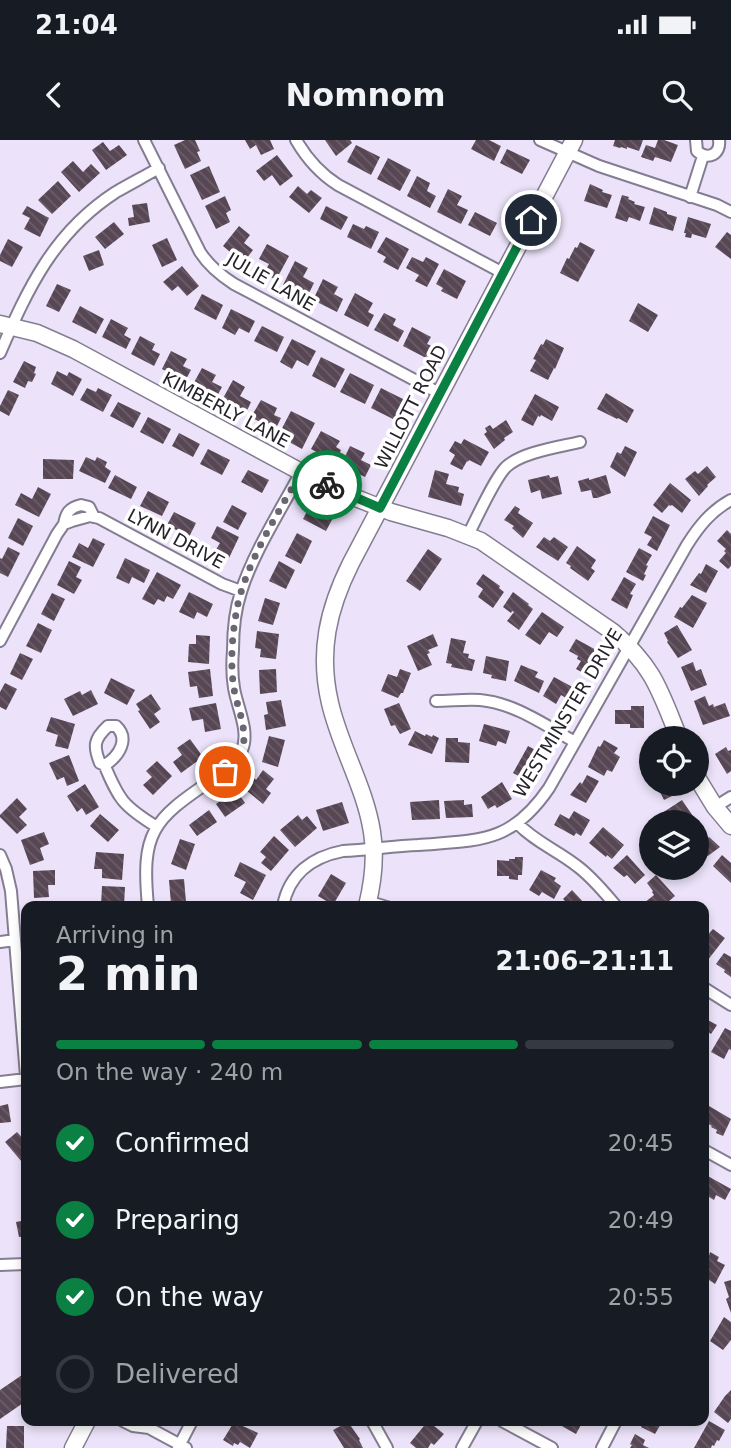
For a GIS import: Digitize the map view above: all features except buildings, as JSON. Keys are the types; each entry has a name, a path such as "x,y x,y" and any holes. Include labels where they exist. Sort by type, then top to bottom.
{"street":[{"name":"JULIE LANE","path":"144,140 200,252 220,275 441,394"},
{"path":"296,140 309,161 338,186 503,273"},
{"path":"540,140 571,146 599,166 731,212"},
{"path":"696,140 697,151 703,156 718,152 719,140"},
{"name":"WILLOTT ROAD","path":"368,901 373,876 372,831 330,705 325,674 327,631 334,598 571,146"},
{"path":"690,197 703,156"},
{"path":"0,353 6,325 41,267 76,224 115,193 159,168"},
{"name":"KIMBERLY LANE","path":"6,325 37,333 73,349 301,472 351,496 481,541 613,632 629,646 654,678 674,726"},
{"path":"468,535 506,467 530,455 580,442"},
{"path":"148,901 146,857 150,839 157,827 180,801 225,772 243,749 244,735 234,687 232,651 236,613 241,591 261,547 301,472"},
{"name":"WESTMINSTER DRIVE","path":"284,901 285,894 306,867 328,854 476,840 495,835 517,824 538,805 698,528 707,517 731,500"},
{"name":"LYNN DRIVE","path":"0,642 64,524 90,516 222,584 241,591"},
{"path":"436,701 479,700 499,703 530,716 575,742"},
{"path":"104,764 116,793 133,812 157,827"},
{"path":"708,796 731,826"},
{"path":"715,807 731,797"},
{"path":"517,824 530,836 577,866 612,901"},
{"path":"0,855 11,891 21,1015"},
{"path":"0,942 15,940"},
{"path":"709,991 731,1005"},
{"path":"0,1082 21,1078"},
{"path":"709,1153 731,1165"},
{"path":"0,1265 21,1264"},
{"path":"73,1448 84,1426"},
{"path":"149,1426 181,1447 190,1426"},
{"path":"375,1426 387,1448"},
{"path":"461,1448 474,1426"},
{"path":"511,1426 552,1448"},
{"path":"602,1448 613,1426"}],"way so far":[{"path":"225,772 243,749 244,735 234,687 232,651 241,591 301,472 327,485"}],"route":[{"path":"327,485 380,508 531,220"}]}
